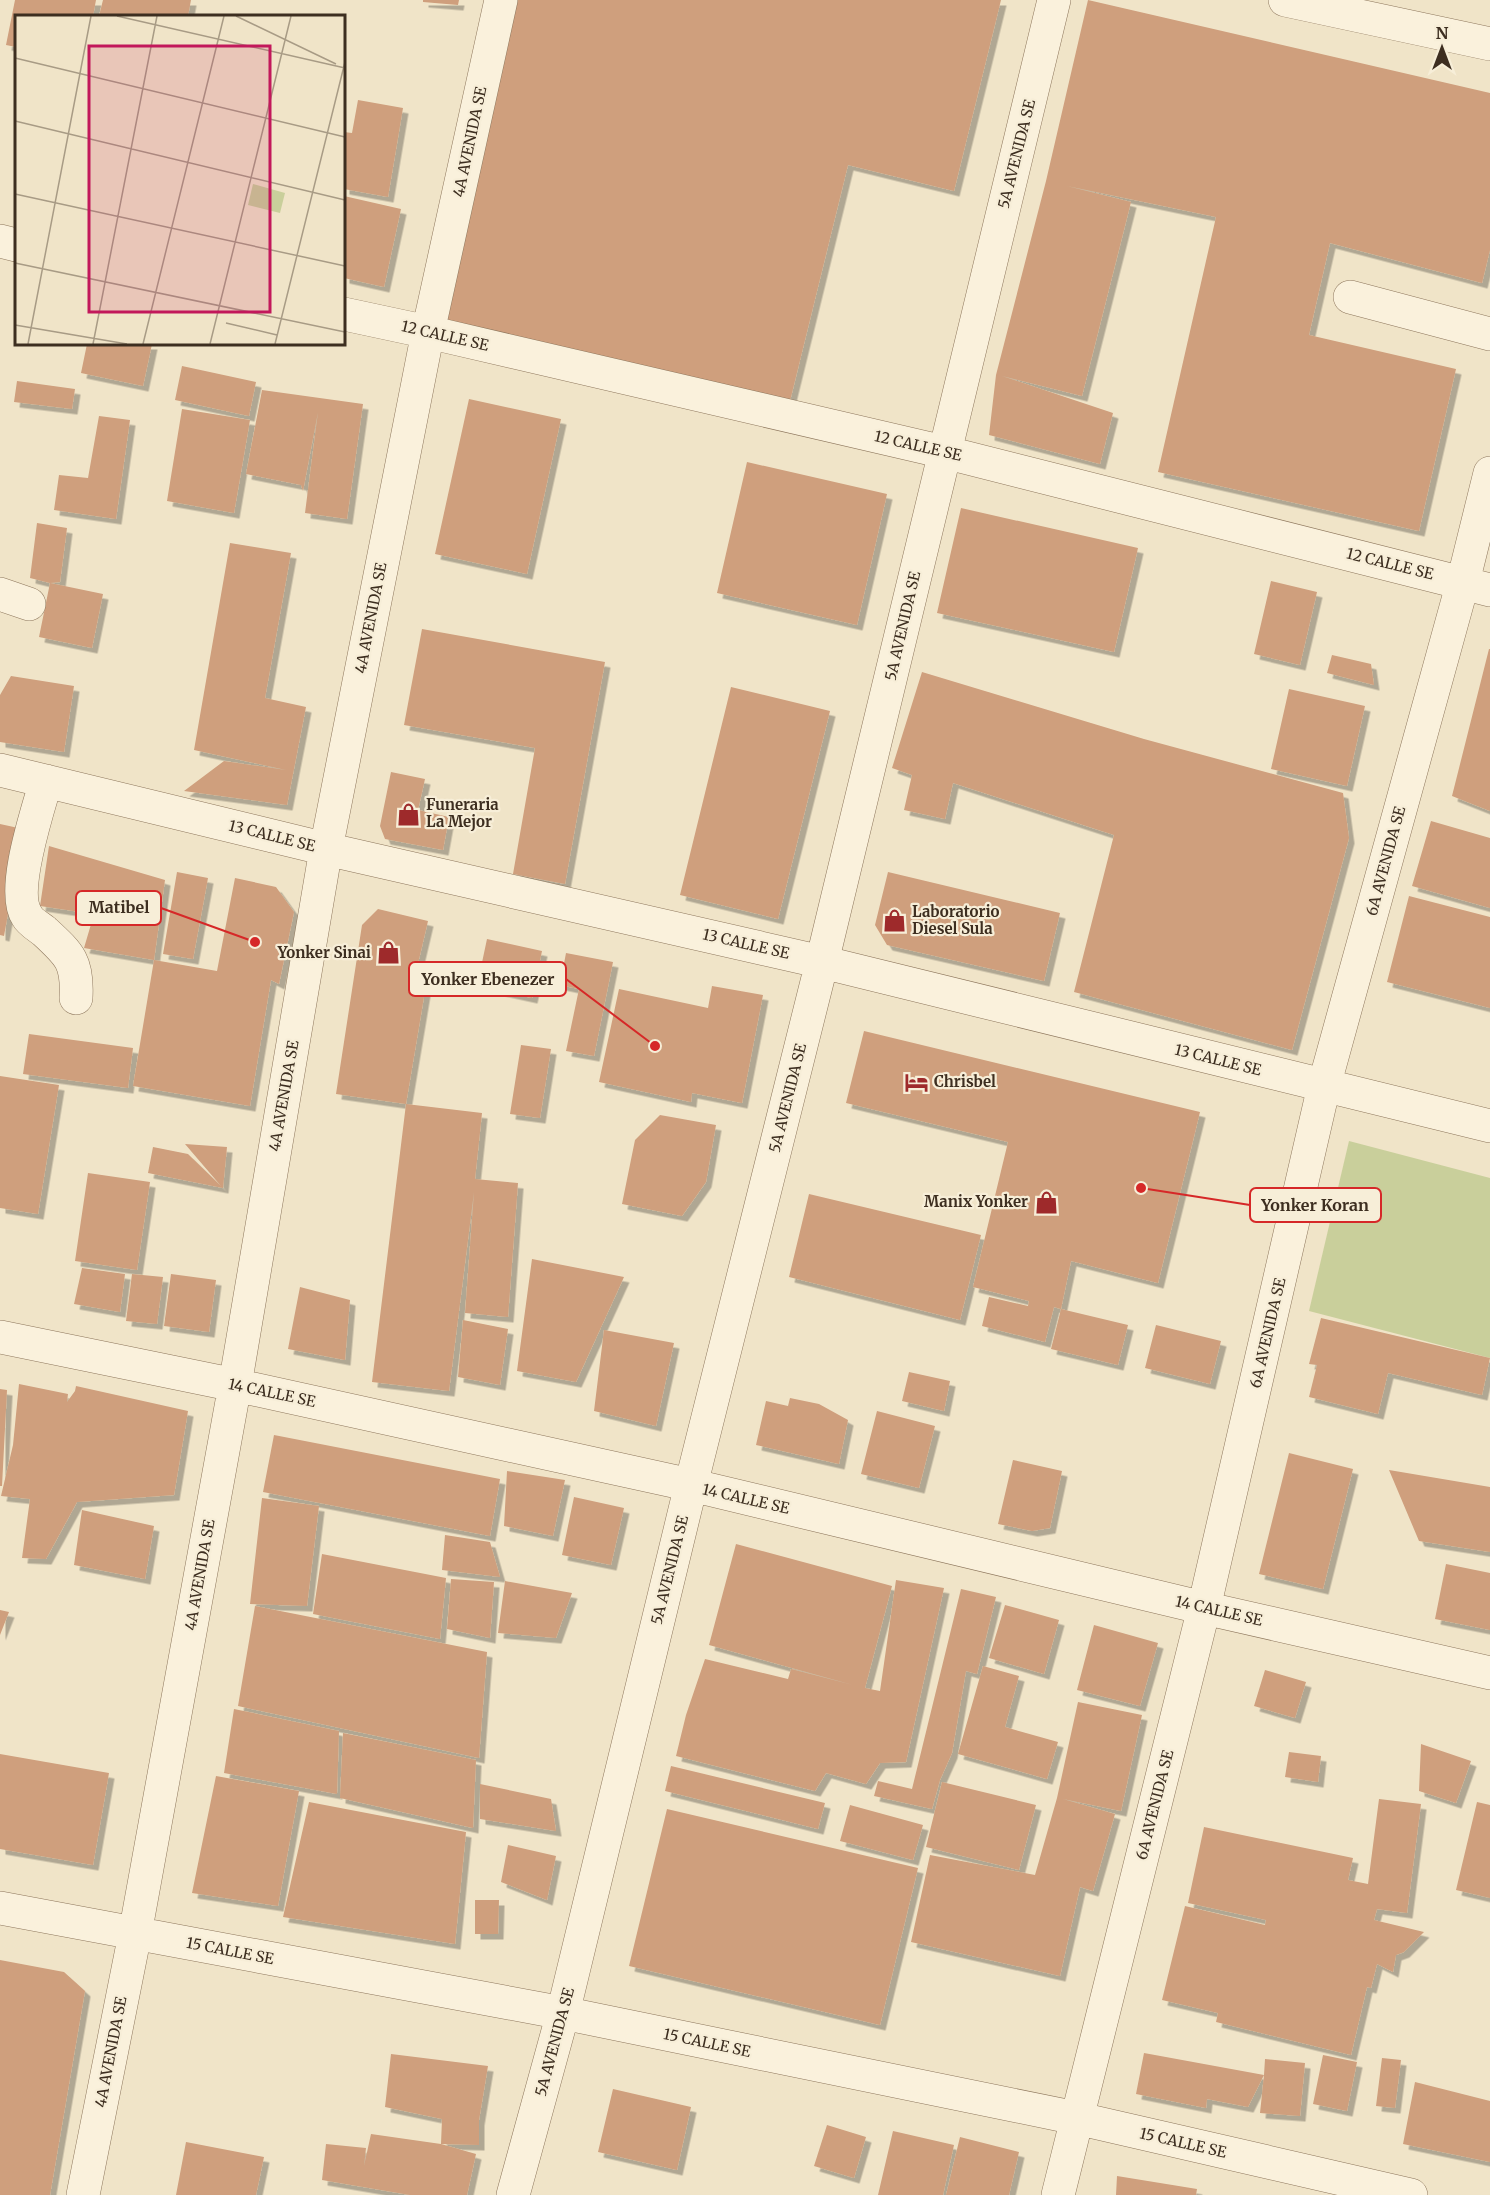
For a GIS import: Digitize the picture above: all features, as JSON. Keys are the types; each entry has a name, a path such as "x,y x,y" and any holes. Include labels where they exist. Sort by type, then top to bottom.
{"street":[{"name":"4A AVENIDA SE","path":"83,2195 135,1934 235,1385 326,849 428,332 501,0"},
{"name":"5A AVENIDA SE","path":"513,2195 563,2013 691,1485 822,962 1054,0"},
{"path":"1285,0 1490,44"},
{"path":"0,242 15,245"},
{"path":"1350,297 1490,334"},
{"name":"12 CALLE SE","path":"345,314 944,452 1476,586"},
{"name":"6A AVENIDA SE","path":"1058,2195 1204,1608 1324,1086 1476,586 1490,473"},
{"name":"13 CALLE SE","path":"0,770 326,849 822,962 1490,1126"},
{"path":"46,781 22,878 21,896 26,916 63,950 74,964 77,977 76,998"},
{"name":"14 CALLE SE","path":"0,1337 235,1385 691,1485 1204,1608 1490,1673"},
{"name":"15 CALLE SE","path":"0,1908 563,2013 1076,2118 1411,2195"}],"green space":[{"path":"1349,1141 1490,1178 1490,1358 1309,1311"}],"building":[{"path":"15,0 96,0 93,15 15,15 15,47 6,45"},
{"path":"103,0 191,0 188,15 99,15"},
{"path":"423,0 459,0 458,5 423,2"},
{"path":"513,0 1001,0 954,191 848,165 789,405 434,318"},
{"path":"1088,0 1490,93 1490,250 1482,283 1330,243 1309,335 1456,369 1419,531 1158,472 1216,217 1067,186 1131,202 1082,396 1002,376 1113,413 1100,464 989,435 996,375 1046,181"},
{"path":"358,100 403,108 388,197 345,189 345,132 352,133"},
{"path":"345,196 401,209 384,287 345,278"},
{"path":"87,345 152,345 143,386 81,373"},
{"path":"182,366 256,382 249,416 175,400"},
{"path":"17,381 75,389 72,409 14,402"},
{"path":"262,390 363,404 347,519 305,513 318,412 303,491 301,485 246,474"},
{"path":"469,399 561,419 527,574 435,554"},
{"path":"182,409 250,420 234,513 167,501"},
{"path":"99,416 130,420 116,519 54,510 59,475 88,478"},
{"path":"747,462 887,494 857,625 717,593"},
{"path":"961,508 1138,548 1114,652 937,613"},
{"path":"37,523 67,528 60,582 50,583 30,578"},
{"path":"230,543 291,553 265,698 306,707 287,805 184,791 224,761 286,770 194,750"},
{"path":"1271,581 1317,592 1300,665 1254,654"},
{"path":"50,583 103,594 92,648 39,637"},
{"path":"422,629 605,662 565,884 513,874 535,748 404,725"},
{"path":"1490,649 1490,811 1452,796"},
{"path":"1332,655 1371,664 1374,685 1327,673"},
{"path":"922,672 1144,739 1343,793 1349,838 1292,1050 1074,992 1114,835 953,783 945,819 904,810 912,775 892,768"},
{"path":"11,676 74,686 64,752 0,742 0,695"},
{"path":"731,687 830,711 778,919 680,895"},
{"path":"1289,689 1365,706 1347,786 1271,769"},
{"name":"Funeraria La Mejor","path":"391,772 425,779 418,810 449,817 443,850 385,839 380,826"},
{"path":"1431,821 1490,838 1490,908 1412,886"},
{"path":"0,824 23,829 4,936 0,935"},
{"path":"49,846 165,880 154,960 84,948 94,914 40,906"},
{"path":"177,872 208,878 193,959 163,954"},
{"path":"888,872 1060,913 1044,981 887,945 875,925"},
{"path":"235,878 276,887 294,912 279,984 271,980 250,1106 133,1086 154,960 217,971"},
{"path":"1409,896 1490,917 1490,1008 1387,982"},
{"path":"378,909 428,921 412,989 425,991 406,1104 336,1094 362,925"},
{"path":"487,939 542,951 532,998 477,986"},
{"path":"566,953 613,962 594,1056 566,1051 579,989 560,985"},
{"path":"712,986 763,995 742,1103 692,1093 691,1102 599,1082 619,989 708,1008"},
{"path":"864,1031 1200,1112 1158,1283 1071,1261 1061,1309 1054,1307 1045,1342 982,1326 989,1297 1028,1306 1029,1301 973,1287 1008,1142 846,1103"},
{"path":"29,1034 133,1048 128,1088 23,1074"},
{"path":"521,1045 551,1049 540,1118 510,1114"},
{"path":"0,1076 59,1085 38,1214 0,1208"},
{"path":"406,1104 482,1113 475,1179 518,1183 508,1317 465,1313 474,1192 449,1391 372,1382"},
{"path":"660,1115 716,1125 706,1182 682,1216 622,1204 635,1140"},
{"path":"185,1144 227,1147 223,1188 148,1173 153,1147 188,1154 221,1186"},
{"path":"88,1173 150,1182 137,1270 75,1261"},
{"path":"809,1194 981,1235 960,1320 789,1277"},
{"path":"532,1259 624,1277 576,1382 517,1371"},
{"path":"82,1268 125,1274 120,1312 74,1304"},
{"path":"132,1274 163,1277 157,1324 126,1321"},
{"path":"171,1274 216,1280 209,1332 164,1326"},
{"path":"300,1287 350,1300 345,1360 288,1349"},
{"path":"1061,1309 1128,1325 1118,1365 1051,1349"},
{"path":"1321,1318 1490,1358 1482,1395 1388,1373 1378,1414 1309,1397 1317,1365 1309,1364"},
{"path":"463,1320 508,1329 500,1385 458,1377"},
{"path":"1156,1325 1221,1341 1210,1384 1145,1368"},
{"path":"604,1330 674,1343 656,1426 594,1411"},
{"path":"909,1372 950,1381 944,1411 902,1401"},
{"path":"19,1384 68,1394 67,1402 76,1386 188,1411 174,1495 77,1502 46,1559 22,1558 30,1499 1,1496 13,1445"},
{"path":"0,1389 7,1390 2,1486 0,1486"},
{"path":"790,1398 819,1404 848,1420 839,1464 756,1445 766,1401 788,1406"},
{"path":"877,1411 935,1426 919,1488 861,1474"},
{"path":"274,1435 500,1479 490,1536 263,1492"},
{"path":"1289,1453 1353,1469 1323,1589 1259,1574"},
{"path":"1013,1460 1062,1471 1050,1528 1032,1531 998,1524"},
{"path":"1389,1470 1490,1487 1490,1552 1419,1541"},
{"path":"507,1471 565,1480 553,1536 504,1526"},
{"path":"574,1497 624,1508 611,1565 562,1555"},
{"path":"262,1498 319,1506 307,1606 250,1604"},
{"path":"82,1510 154,1526 145,1579 74,1565"},
{"path":"445,1535 490,1542 500,1577 442,1570"},
{"path":"736,1544 892,1586 865,1688 880,1691 896,1580 944,1588 906,1762 880,1763 866,1784 826,1773 815,1791 676,1756 686,1715 705,1659 788,1679 791,1669 853,1685 709,1645"},
{"path":"322,1554 446,1578 440,1639 313,1614"},
{"path":"1446,1564 1490,1573 1490,1630 1435,1619"},
{"path":"451,1579 494,1582 490,1638 447,1629"},
{"path":"505,1581 572,1593 556,1638 498,1633"},
{"path":"961,1589 996,1597 977,1674 966,1671 952,1753 940,1780 932,1809 874,1796 878,1781 912,1789"},
{"path":"1005,1605 1059,1620 1044,1674 989,1658"},
{"path":"255,1606 487,1652 479,1758 238,1706"},
{"path":"0,1610 9,1612 0,1635"},
{"path":"1094,1625 1158,1643 1140,1706 1077,1690"},
{"path":"983,1666 1019,1676 1005,1727 1058,1742 1047,1779 958,1754"},
{"path":"1265,1670 1306,1682 1295,1718 1254,1706"},
{"path":"1078,1702 1142,1715 1121,1811 1063,1799 1115,1814 1093,1891 1080,1887 1060,1976 911,1942 930,1855 1035,1875 1057,1798"},
{"path":"234,1709 339,1731 337,1794 224,1773"},
{"path":"343,1733 476,1760 473,1828 340,1798"},
{"path":"1421,1744 1471,1761 1456,1803 1419,1791"},
{"path":"1289,1752 1321,1756 1318,1782 1285,1777"},
{"path":"0,1754 109,1773 93,1865 0,1849"},
{"path":"671,1766 825,1803 818,1829 665,1791"},
{"path":"216,1776 299,1791 278,1906 192,1893"},
{"path":"942,1782 1036,1805 1019,1870 926,1847"},
{"path":"480,1784 551,1799 556,1831 480,1819"},
{"path":"1379,1799 1421,1804 1407,1913 1377,1909 1374,1920 1424,1932 1404,1952 1396,1955 1393,1972 1377,1964 1371,1988 1367,1987 1351,2055 1216,2022 1218,2013 1162,2000 1185,1906 1265,1925 1266,1920 1188,1903 1204,1827 1353,1858 1348,1880 1368,1884"},
{"path":"309,1802 466,1832 455,1944 283,1917"},
{"path":"1477,1802 1490,1805 1490,1898 1456,1890"},
{"path":"850,1805 923,1825 913,1860 840,1841"},
{"path":"667,1809 918,1868 880,2025 629,1966"},
{"path":"508,1845 556,1856 547,1900 501,1882"},
{"path":"475,1900 499,1900 498,1934 475,1934"},
{"path":"0,1960 64,1972 85,1991 50,2195 0,2195"},
{"path":"1144,2053 1264,2075 1248,2107 1207,2099 1206,2108 1136,2094"},
{"path":"391,2054 488,2066 479,2120 479,2145 441,2144 442,2119 385,2107"},
{"path":"1323,2055 1357,2062 1347,2111 1313,2104"},
{"path":"1382,2058 1401,2060 1395,2108 1376,2106"},
{"path":"1265,2059 1305,2063 1300,2116 1260,2113"},
{"path":"1415,2082 1490,2101 1490,2162 1403,2144"},
{"path":"613,2089 691,2107 677,2170 598,2152"},
{"path":"827,2125 866,2137 854,2178 814,2166"},
{"path":"893,2131 954,2145 943,2195 878,2195"},
{"path":"371,2134 441,2144 476,2154 467,2195 410,2195 322,2180 326,2144 366,2148 364,2166"},
{"path":"960,2137 1019,2152 1009,2195 946,2195"},
{"path":"186,2142 264,2157 256,2195 176,2195"},
{"path":"1117,2176 1197,2189 1196,2195 1116,2195"}],"place":[{"name":"Funeraria La Mejor","path":"408,814"},
{"name":"Laboratorio Diesel Sula","path":"894,921"},
{"name":"Matibel","path":"255,942"},
{"name":"Yonker Sinai","path":"389,953"},
{"name":"Yonker Ebenezer","path":"655,1046"},
{"name":"Chrisbel","path":"916,1082"},
{"name":"Yonker Koran","path":"1141,1188"},
{"name":"Manix Yonker","path":"1046,1202"}]}
